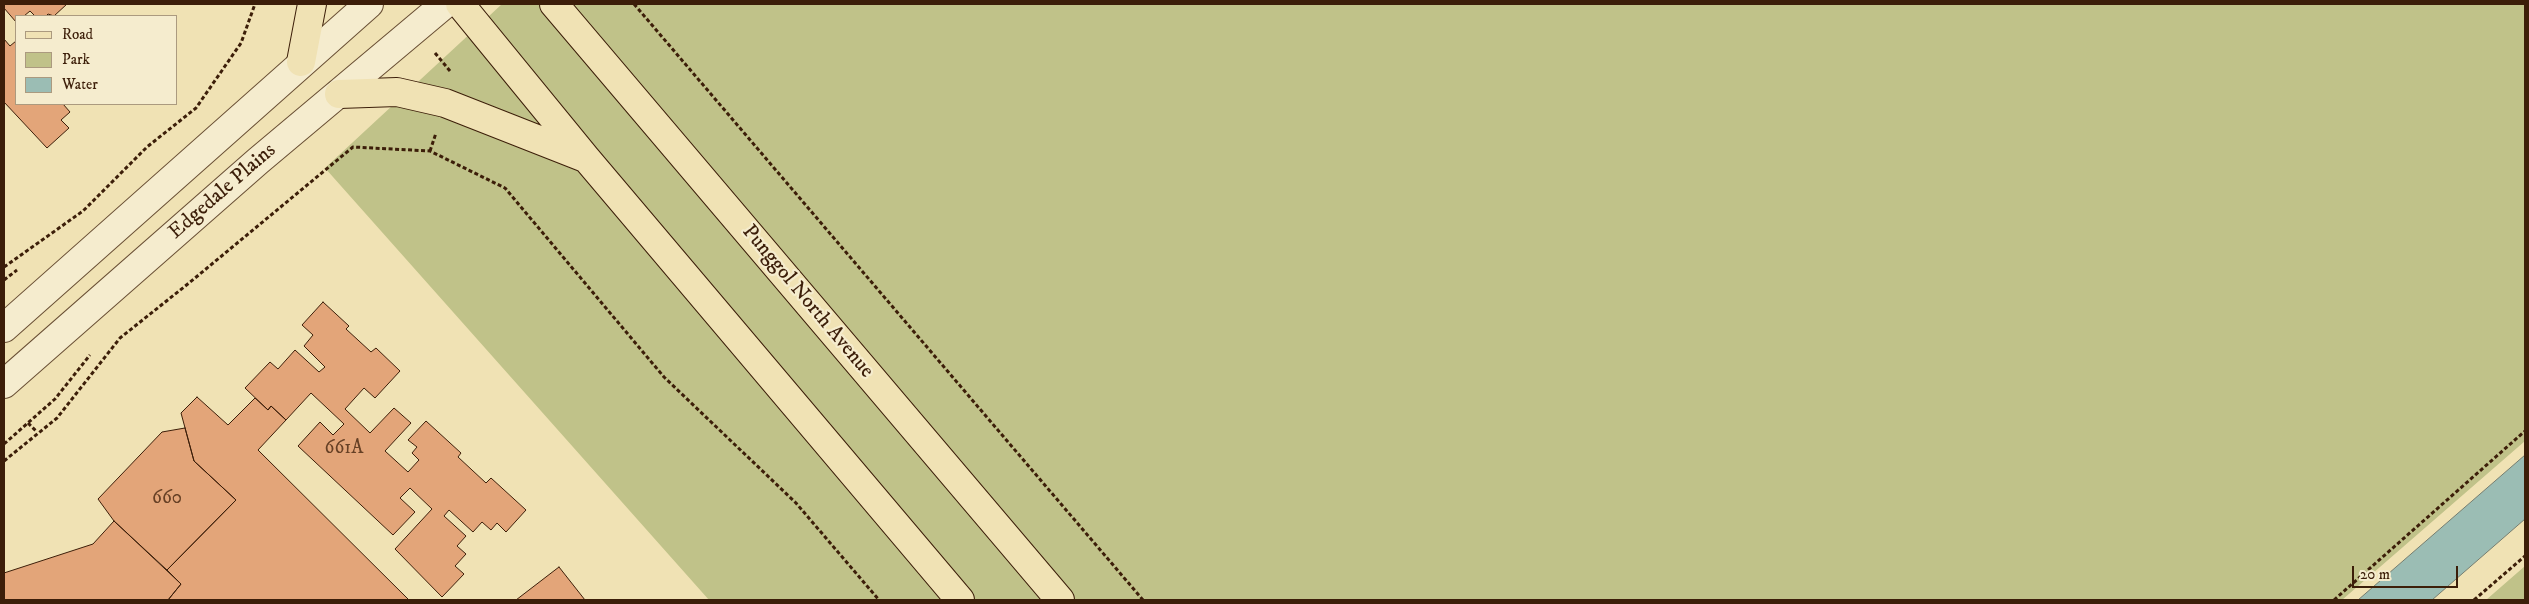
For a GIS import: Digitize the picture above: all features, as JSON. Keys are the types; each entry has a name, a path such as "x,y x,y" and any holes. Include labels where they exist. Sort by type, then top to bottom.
{"main road":[{"path":"301,62 312,4"},
{"path":"460,4 586,158 960,600"},
{"name":"Punggol North Avenue","path":"554,4 1060,600"},
{"path":"339,94 397,92 445,103 586,158"}],"street":[{"name":"Edgedale Plains","path":"4,328 368,4"},
{"name":"Edgedale Plains","path":"4,384 258,161 445,4"}],"path":[{"path":"4,267 42,244 82,211 147,147 196,108 241,43 255,4"},
{"path":"634,4 1143,600"},
{"path":"4,461 37,432 57,418 120,338 190,283 353,146 430,151 506,188 664,377 796,503 879,600"},
{"path":"114,332 120,338"},
{"path":"4,444 55,399 94,349"},
{"path":"28,423 37,432"},
{"path":"2334,600 2525,431"},
{"path":"2474,600 2525,556"}],"green space":[{"path":"502,4 2525,4 2525,441 2342,600 709,600 325,168"},
{"path":"2525,566 2525,600 2486,600"}],"water":[{"path":"2525,455 2525,519 2432,600 2358,600"}],"building":[{"path":"4,4 67,4 55,15 34,15 30,11 25,15 15,15 15,21 4,8"},
{"path":"4,39 10,46 15,42 15,105 64,105 70,112 61,120 69,128 47,148 4,102"},
{"path":"323,302 349,326 346,329 371,352 376,348 400,371 375,398 364,388 345,409 370,433 394,408 411,423 385,451 408,472 419,460 412,453 417,447 408,440 426,421 461,453 458,457 486,483 491,478 526,510 506,532 497,523 491,530 482,522 473,532 449,510 444,516 466,536 457,546 466,554 455,566 464,574 442,597 395,549 432,509 410,488 400,498 415,512 393,535 298,446 320,422 333,435 344,424 311,393 286,420 271,406 268,410 245,388 270,362 278,369 295,350 319,372 325,367 304,346 313,335 302,325"},
{"path":"197,397 228,425 255,398 268,410 271,406 286,420 258,450 409,600 168,600 181,584 167,570 236,500 194,461 181,413"},
{"path":"185,428 194,461 236,500 167,570 114,521 98,499 162,432"},
{"path":"114,521 181,584 168,600 4,600 4,573 93,544"},
{"path":"559,567 585,600 516,600"}]}
